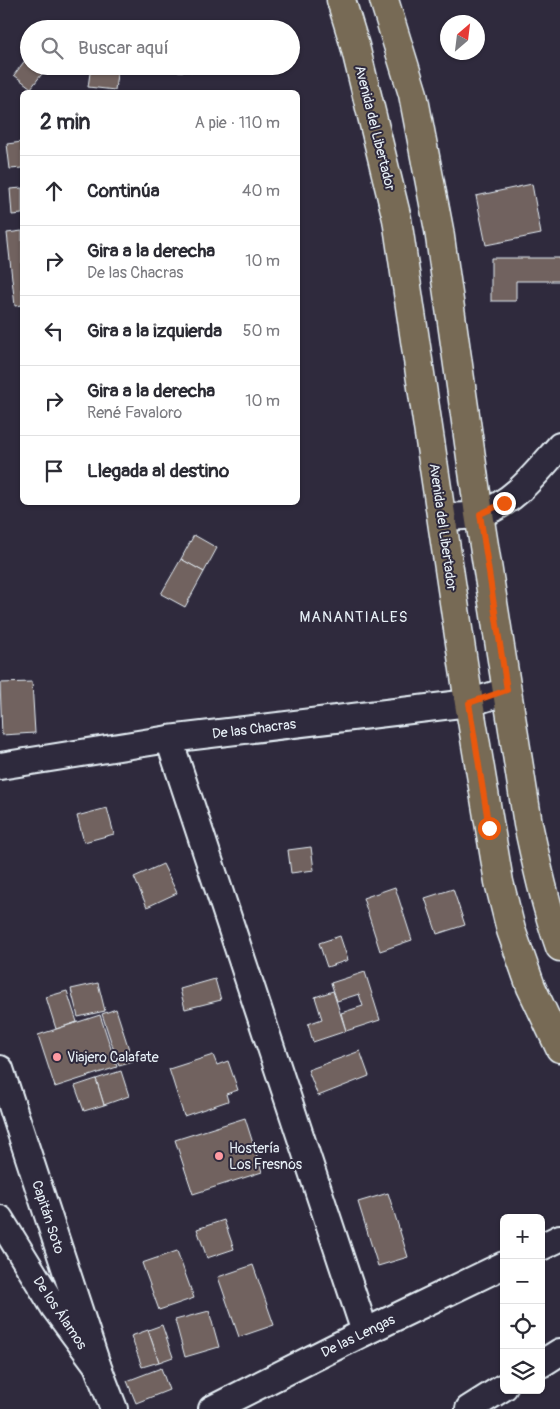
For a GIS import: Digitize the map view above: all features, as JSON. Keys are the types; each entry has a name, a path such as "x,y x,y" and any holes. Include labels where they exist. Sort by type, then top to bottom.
{"main road":[{"name":"Avenida del Libertador","path":"341,0 355,46 397,219 469,703 497,873 511,930 531,986 560,1048"},
{"path":"384,0 413,94 439,230 480,514 530,834 543,889 560,947"}],"street":[{"path":"442,517 480,514 504,503 528,483 560,446"},
{"name":"De las Chacras","path":"0,766 169,739 469,703 507,690"},
{"path":"169,739 365,1332"},
{"name":"Capitán Soto","path":"0,1069 97,1365"},
{"name":"De los Álamos","path":"0,1219 54,1307 97,1365 114,1409"},
{"path":"545,1245 560,1238"},
{"name":"De las Lengas","path":"212,1409 365,1332 500,1268"},
{"path":"469,1409 500,1390"}],"building":[{"path":"20,67 20,75 41,75 31,88 14,75"},
{"path":"90,75 117,75 115,90 88,87"},
{"path":"20,142 20,168 10,169 7,144"},
{"path":"532,184 541,234 486,245 476,196"},
{"path":"20,188 20,214 12,215 10,189"},
{"path":"20,231 20,305 15,306 7,233"},
{"path":"491,258 560,258 560,281 516,281 516,301 491,301"},
{"path":"194,535 217,548 204,572 181,559"},
{"path":"181,559 204,572 185,607 161,594"},
{"path":"32,682 35,733 2,735 0,683"},
{"path":"107,808 114,834 84,842 77,816"},
{"path":"311,847 314,870 291,873 288,850"},
{"path":"163,864 177,893 147,907 134,877"},
{"path":"395,887 412,940 380,951 363,898"},
{"path":"453,889 465,925 437,934 425,898"},
{"path":"340,936 348,960 327,967 319,943"},
{"path":"365,972 380,1020 346,1031 341,1013 363,1006 359,994 337,1001 331,983"},
{"path":"215,979 221,1000 185,1009 180,989"},
{"path":"98,983 105,1011 78,1017 71,989"},
{"path":"67,991 77,1022 56,1029 46,997"},
{"path":"333,991 346,1031 313,1042 308,1024 322,1019 315,997"},
{"path":"116,1009 133,1062 119,1066 102,1014"},
{"path":"100,1015 117,1067 55,1087 38,1035"},
{"path":"360,1051 369,1076 318,1096 308,1070"},
{"path":"213,1055 217,1065 228,1061 238,1090 226,1094 228,1101 184,1116 169,1069"},
{"path":"121,1071 129,1096 104,1105 96,1079"},
{"path":"96,1079 104,1105 84,1111 75,1086"},
{"name":"Hostería Los Fresnos","path":"245,1118 262,1172 193,1194 175,1140"},
{"path":"388,1193 408,1257 378,1266 358,1202"},
{"path":"224,1220 234,1249 207,1258 197,1229"},
{"path":"177,1251 194,1298 159,1310 142,1263"},
{"path":"253,1265 274,1325 239,1337 218,1277"},
{"path":"209,1311 219,1347 185,1357 175,1320"},
{"path":"162,1325 173,1357 159,1362 148,1330"},
{"path":"148,1330 159,1362 142,1367 131,1336"},
{"path":"161,1368 169,1390 136,1403 127,1381"}],"place":[{"name":"Viajero Calafate","path":"57,1057"},
{"name":"Hostería Los Fresnos","path":"219,1156"}],"district":[{"name":"MANANTIALES","path":"354,617"}],"route":[{"path":"489,828 469,703 507,690 480,514 504,503"}]}
